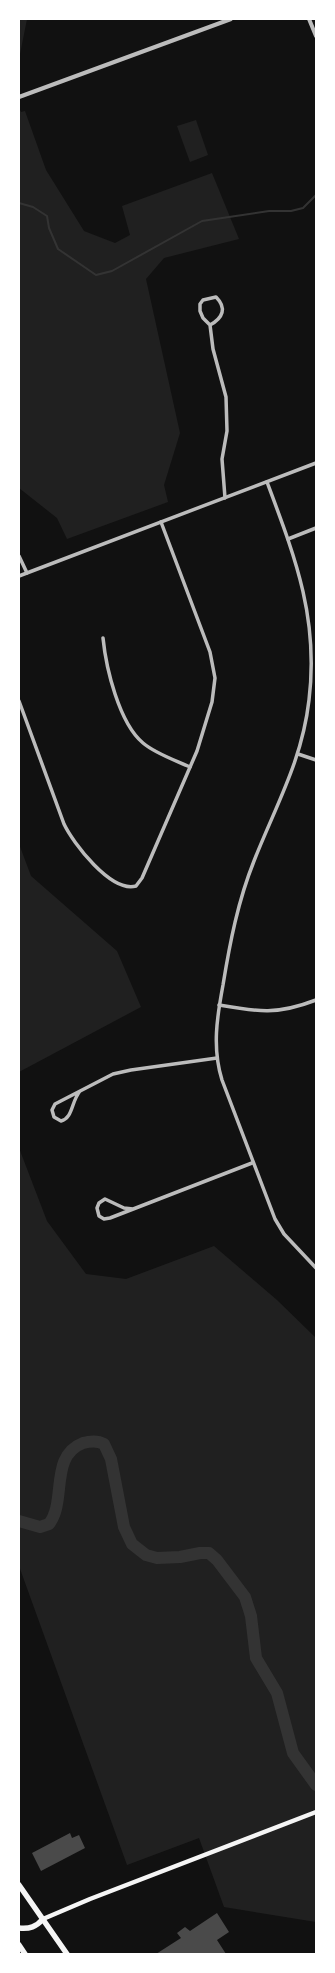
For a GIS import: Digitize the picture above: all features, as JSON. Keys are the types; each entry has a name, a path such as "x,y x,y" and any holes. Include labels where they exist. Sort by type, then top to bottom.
{"main road":[{"path":"19,1928 30,1929 38,1925 43,1919 90,1899 315,1813"},
{"path":"19,1885 67,1954"},
{"path":"19,1945 25,1954"}],"street":[{"path":"19,97 231,19"},
{"path":"309,19 316,36"},
{"path":"210,325 221,318 223,312 223,306 216,297 208,298 200,304 200,311 203,318 210,325 213,349 224,387 227,407 227,431 222,459 225,498"},
{"path":"19,576 316,463"},
{"path":"267,482 288,539 304,590 312,647 309,700 298,754 288,784 254,860 242,893 230,941 219,1005 215,1032 216,1058 222,1080 252,1163 277,1223 300,1252 316,1268"},
{"path":"19,702 64,824 73,840 80,850 114,882 121,886 132,887 138,884 142,878 190,767 212,702 214,686 214,670 210,652 161,522"},
{"path":"288,539 316,528"},
{"path":"19,556 27,573"},
{"path":"103,638 108,669 130,728 143,743 152,749 190,767"},
{"path":"298,754 316,760"},
{"path":"219,1005 258,1012 272,1012 289,1010 316,1000"},
{"path":"80,1091 73,1101 70,1116 67,1119 61,1121 54,1117 52,1110 54,1104 80,1091 106,1078 125,1071 216,1058"},
{"path":"134,1209 124,1208 105,1199 99,1203 97,1208 98,1213 104,1219 134,1209 252,1163"}],"shaded area":[{"path":"19,19 27,19 19,59"},
{"path":"19,108 21,112 25,111 46,170 84,231 115,243 130,235 122,206 212,173 239,239 164,258 146,279 180,433 164,485 168,502 67,539 57,518 19,488"},
{"path":"196,120 208,155 190,162 177,126"},
{"path":"19,844 31,876 117,951 141,1007 19,1072"},
{"path":"19,1148 47,1221 86,1274 126,1279 214,1246 277,1300 316,1338 316,1922 224,1907 199,1838 127,1865 19,1566"}],"building":[{"path":"70,1833 72,1838 79,1835 85,1848 41,1871 32,1853"},
{"path":"217,1913 229,1932 217,1940 226,1954 156,1954 181,1938 177,1933 185,1927 190,1931"}],"waterway":[{"path":"19,203 33,207 47,216 49,228 58,249 96,275 112,271 202,221 269,211 291,211 303,208 316,195"},
{"path":"19,1521 40,1527 49,1524 57,1503 62,1468 66,1458 73,1449 83,1443 94,1441 104,1444 111,1459 124,1527 132,1544 146,1555 157,1558 180,1557 200,1553 209,1553 217,1560 245,1597 251,1616 256,1658 277,1693 293,1753 316,1785"}]}
